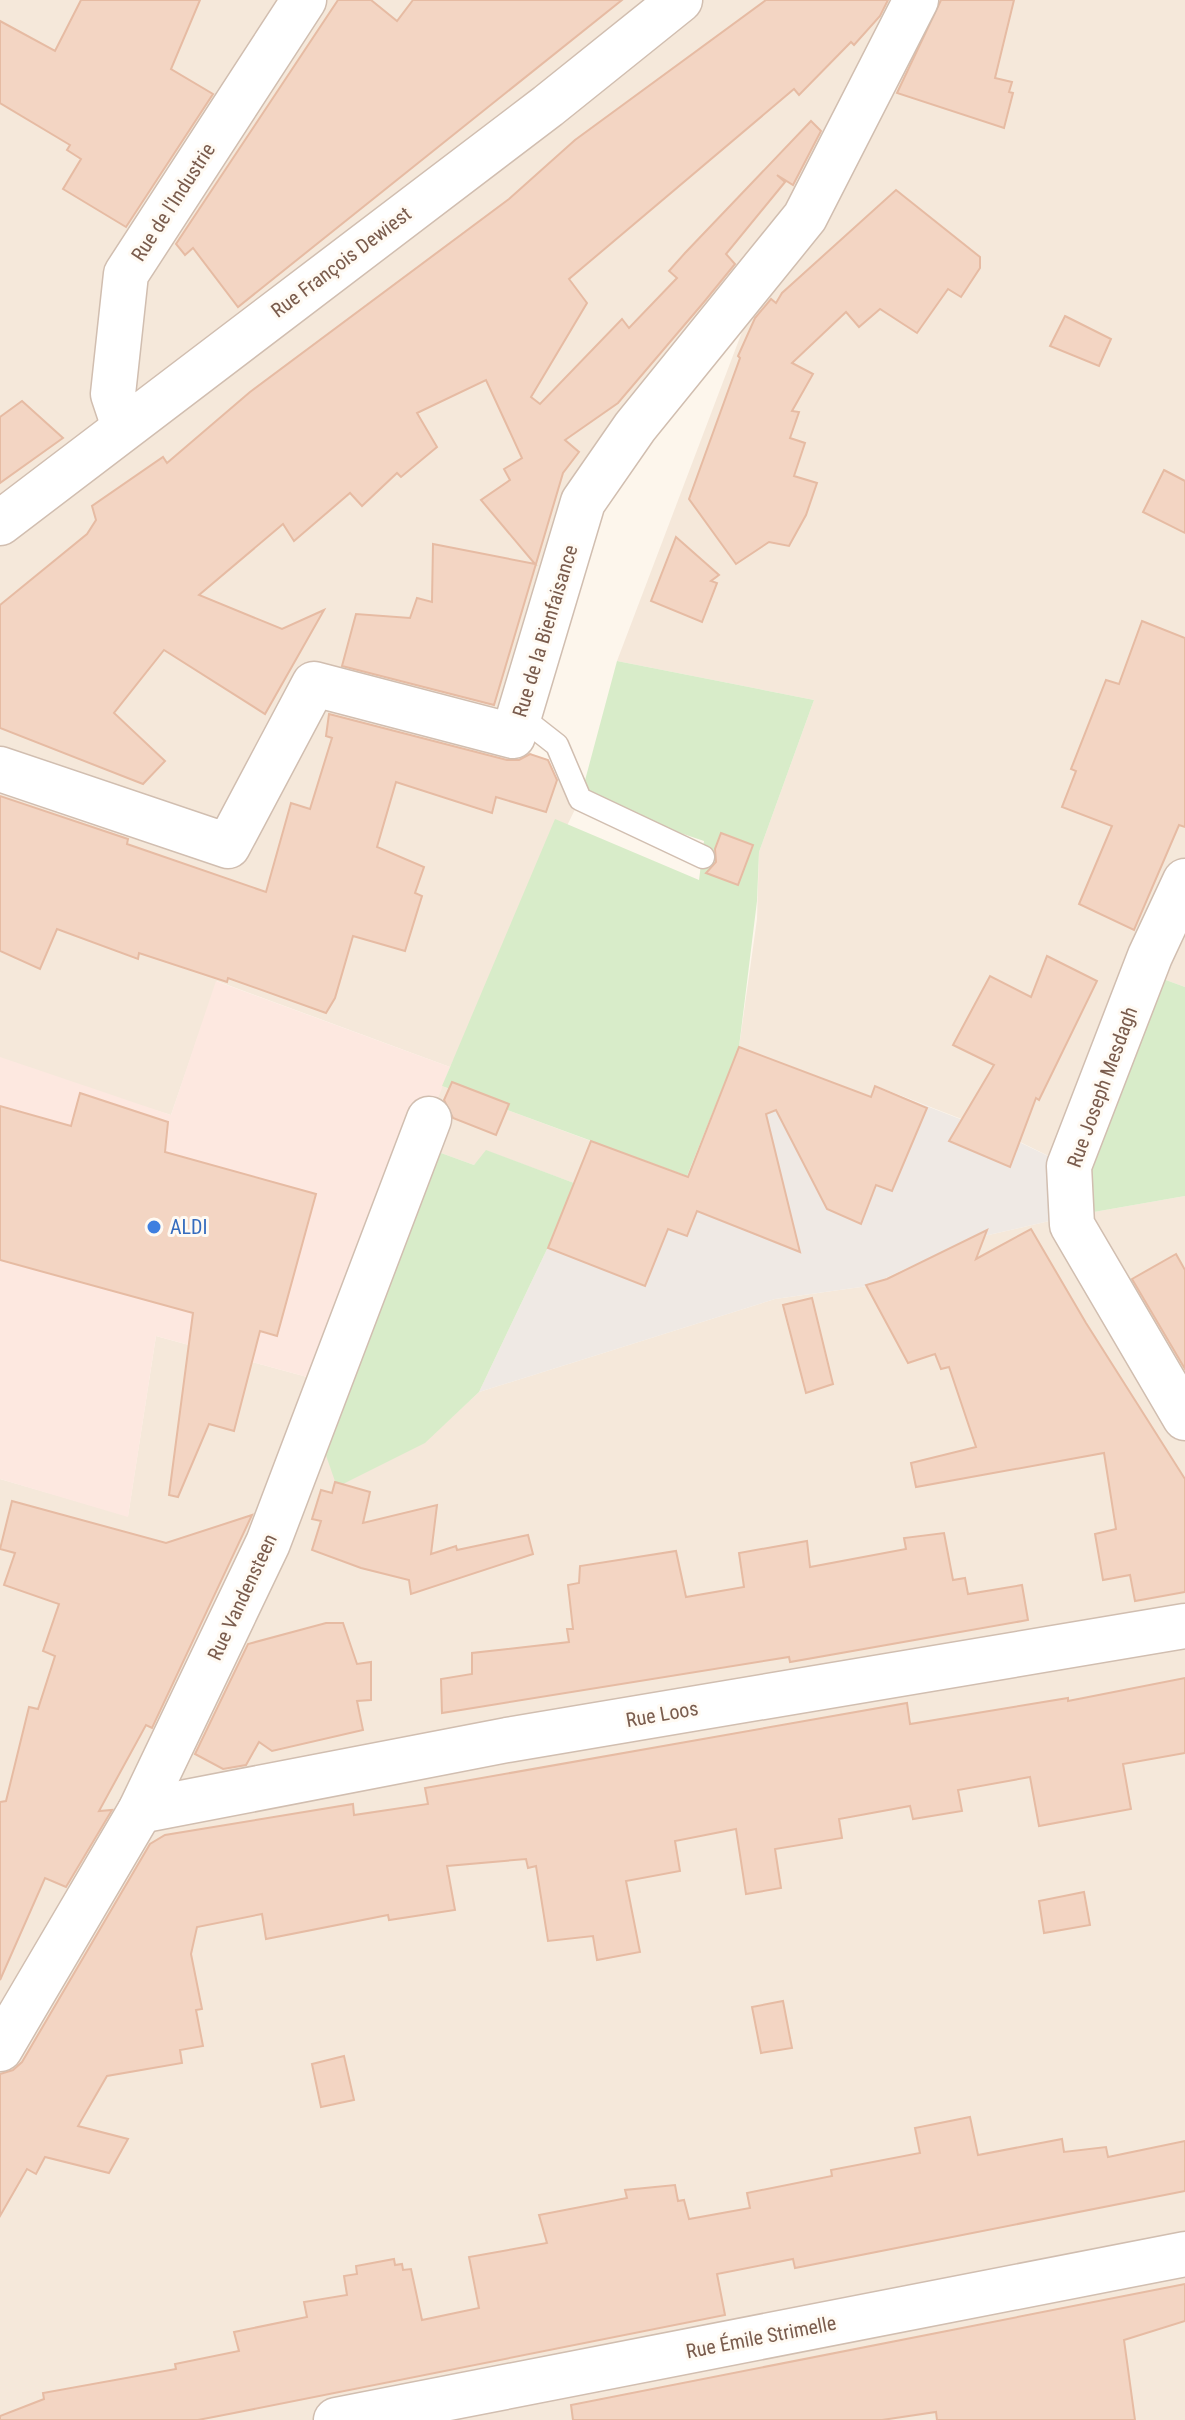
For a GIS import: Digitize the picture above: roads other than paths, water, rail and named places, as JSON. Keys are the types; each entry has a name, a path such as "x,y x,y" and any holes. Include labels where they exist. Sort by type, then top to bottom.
{"street":[{"name":"Rue de l'Industrie","path":"124,427 113,394 126,274 304,0"},
{"name":"Rue François Dewiest","path":"0,523 548,106 680,0"},
{"name":"Rue de la Bienfaisance","path":"0,769 228,846 314,684 513,736 583,502 635,427 805,217 916,0"},
{"name":"Rue Joseph Mesdagh","path":"1185,881 1150,956 1069,1166 1072,1225 1185,1418"},
{"name":"Rue Vandensteen","path":"0,2049 140,1811 268,1543 429,1119"},
{"name":"Rue Loos","path":"140,1811 507,1740 1185,1626"},
{"name":"Rue Émile Strimelle","path":"336,2420 1185,2254"}],"lane":[{"path":"520,716 557,745 580,799 703,857"}],"place":[{"name":"ALDI","path":"154,1227"}]}
